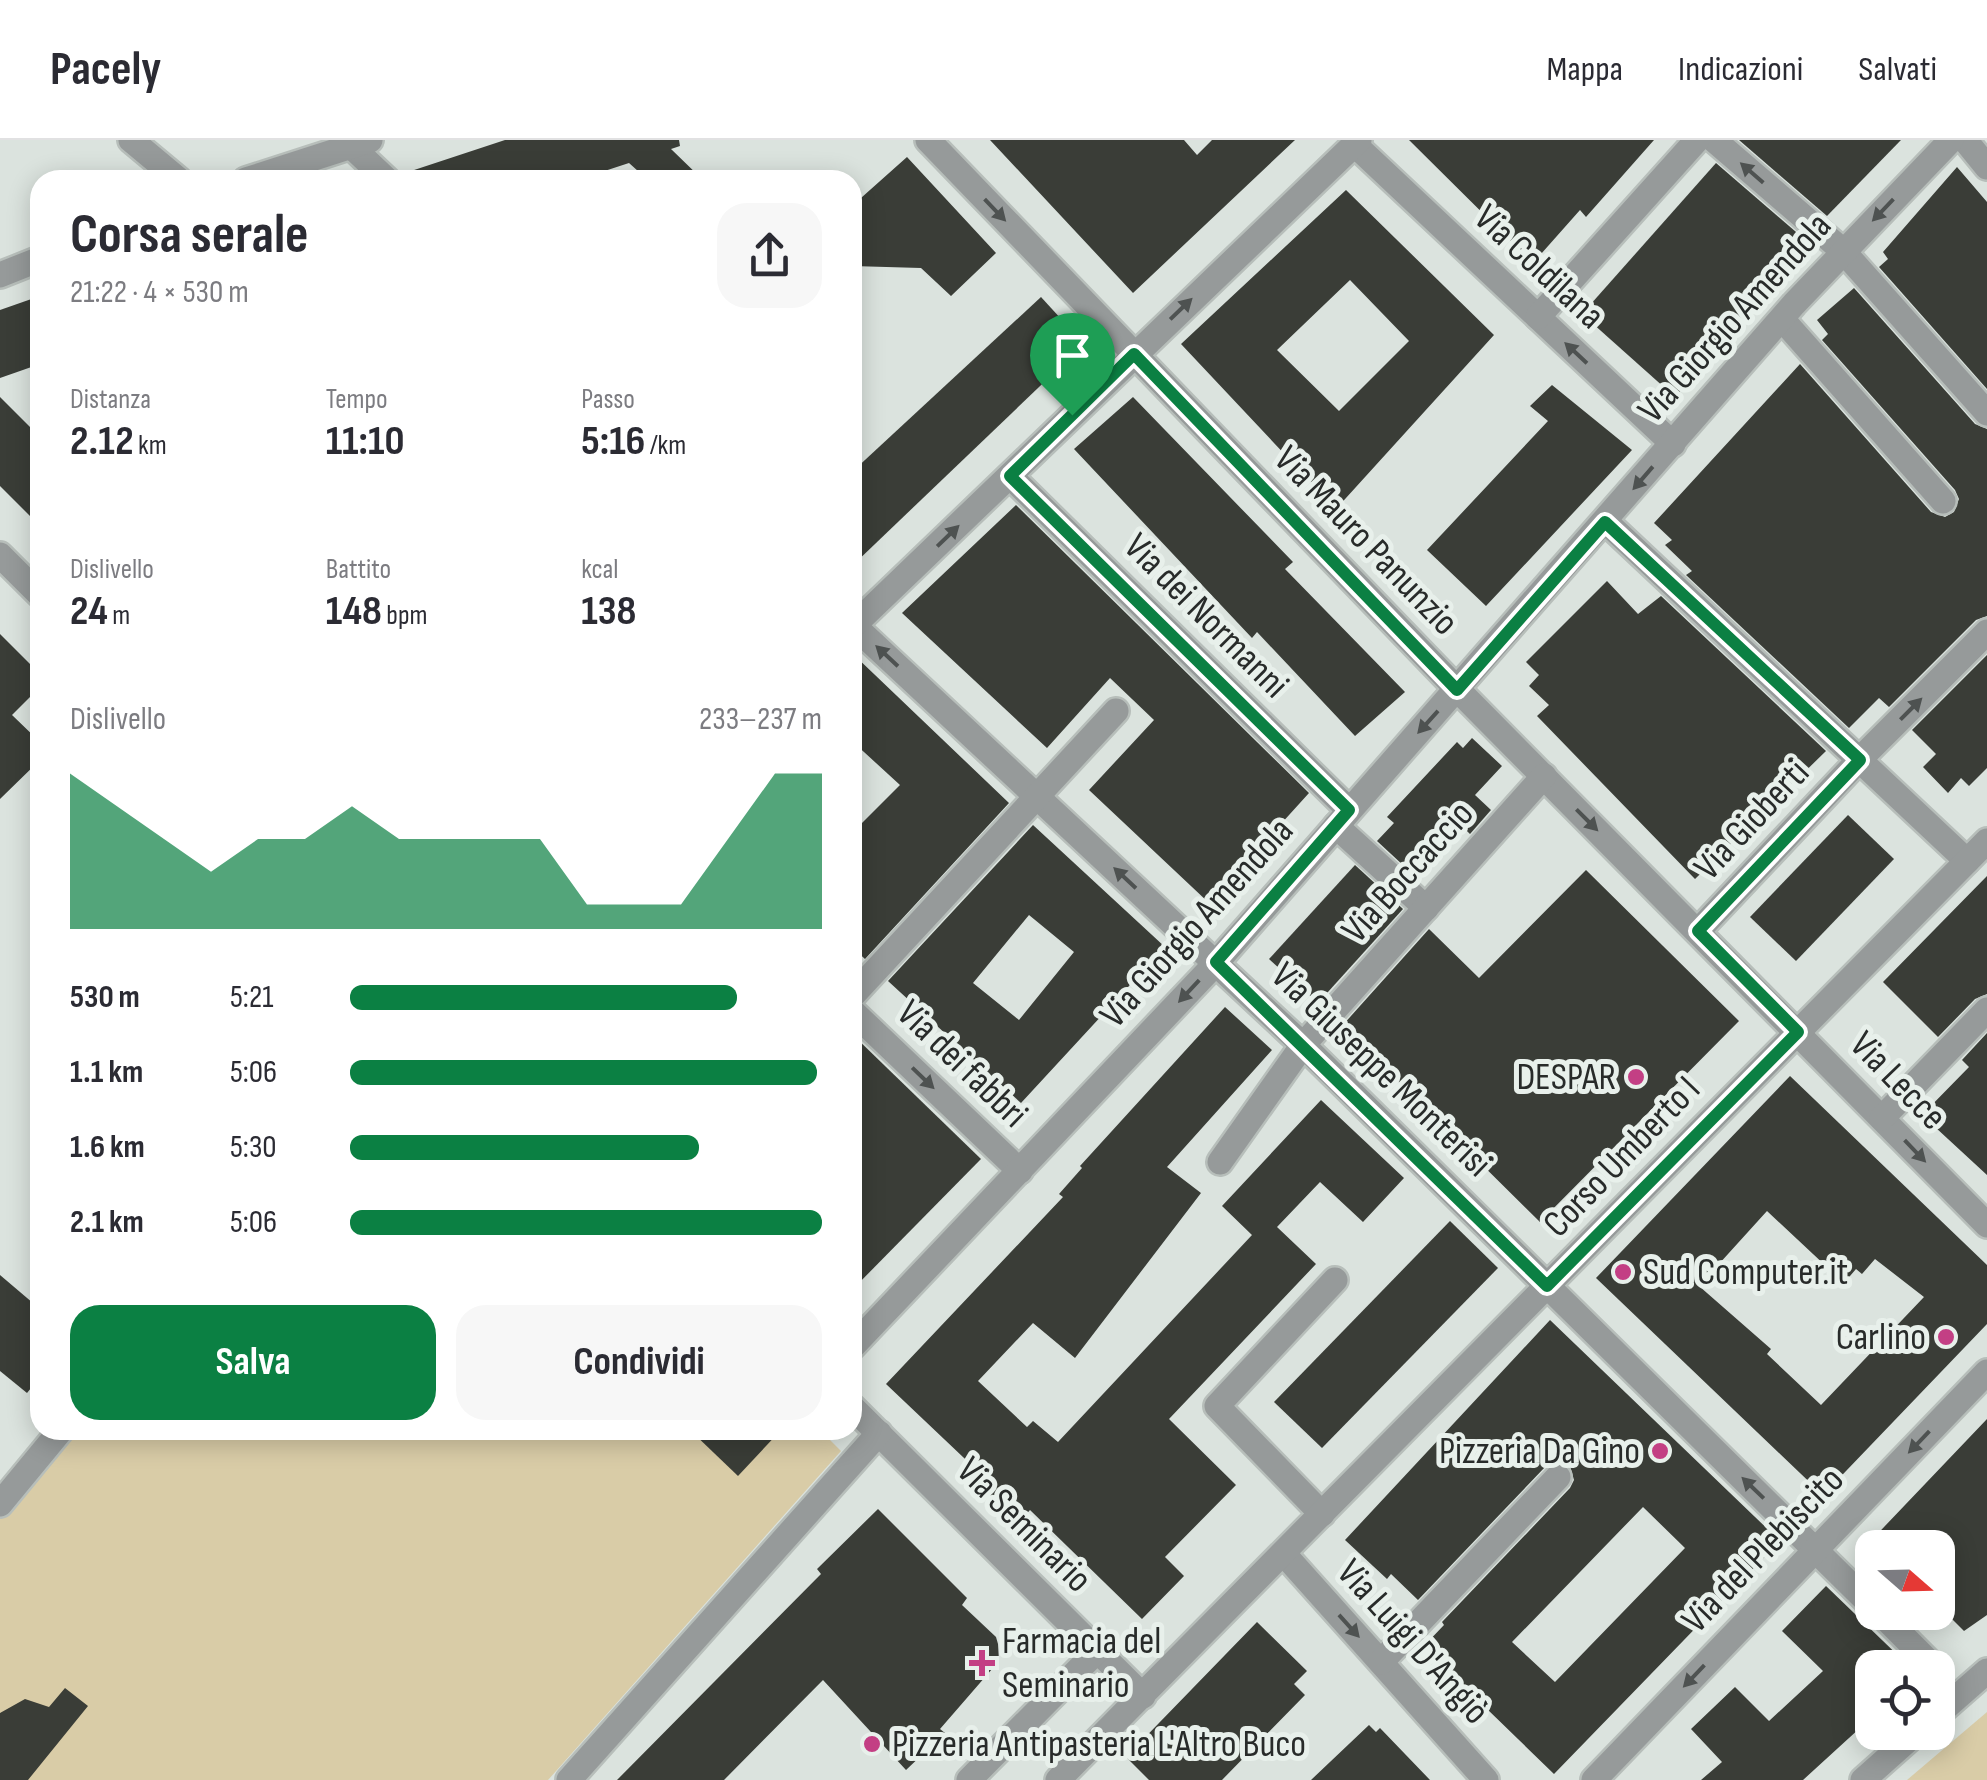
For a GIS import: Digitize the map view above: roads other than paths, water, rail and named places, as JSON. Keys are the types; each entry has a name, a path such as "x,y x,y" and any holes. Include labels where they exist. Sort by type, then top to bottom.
{"street":[{"path":"131,140 167,170"},
{"name":"Via Mauro Panunzio","path":"928,140 1457,690 1798,1032"},
{"path":"1538,318 1697,140"},
{"path":"1714,140 1843,252 1987,413"},
{"name":"Via Giorgio Amendola","path":"862,1336 1216,962 1782,319 1951,140"},
{"path":"1965,140 1987,167"},
{"path":"862,617 1356,142"},
{"name":"Via Coldilana","path":"1356,142 1673,444"},
{"path":"277,170 361,143 380,170"},
{"path":"0,275 30,263"},
{"path":"1782,319 1943,500"},
{"name":"Via dei Normanni","path":"1010,476 1426,908"},
{"path":"1605,522 1967,861"},
{"path":"6,573 30,589"},
{"name":"Via Gioberti","path":"1698,931 1987,632"},
{"name":"Via Giuseppe Monterisi","path":"862,634 1216,962 1855,1589"},
{"path":"862,985 1116,712"},
{"name":"Via Boccaccio","path":"1220,1162 1302,1045 1544,776"},
{"name":"Corso Umberto I","path":"1058,1780 1987,840"},
{"path":"1882,1118 1987,1010"},
{"name":"Via dei fabbri","path":"862,1020 1020,1170"},
{"name":"Via Lecce","path":"1798,1032 1987,1225"},
{"path":"1322,1514 1217,1406 1336,1280"},
{"name":"Via del Plebiscito","path":"1594,1780 1987,1372"},
{"name":"Via Seminario","path":"862,1416 1143,1696"},
{"path":"569,1780 879,1433"},
{"path":"0,1504 53,1440"},
{"path":"1381,1662 1558,1477"},
{"name":"Via Luigi D'Angiò","path":"1284,1554 1486,1780"},
{"path":"1897,1630 1917,1650"},
{"path":"969,1780 1097,1651"},
{"path":"1955,1699 1987,1671"},
{"path":"1955,1688 1961,1694"},
{"path":"1863,1780 1897,1750"}],"place":[{"name":"DESPAR","path":"1636,1077"},
{"name":"Sud Computer.it","path":"1623,1272"},
{"name":"Carlino","path":"1946,1337"},
{"name":"Pizzeria Da Gino","path":"1660,1451"},
{"name":"Farmacia del Seminario","path":"982,1663"},
{"name":"Pizzeria Antipasteria L'Altro Buco","path":"872,1744"}]}
